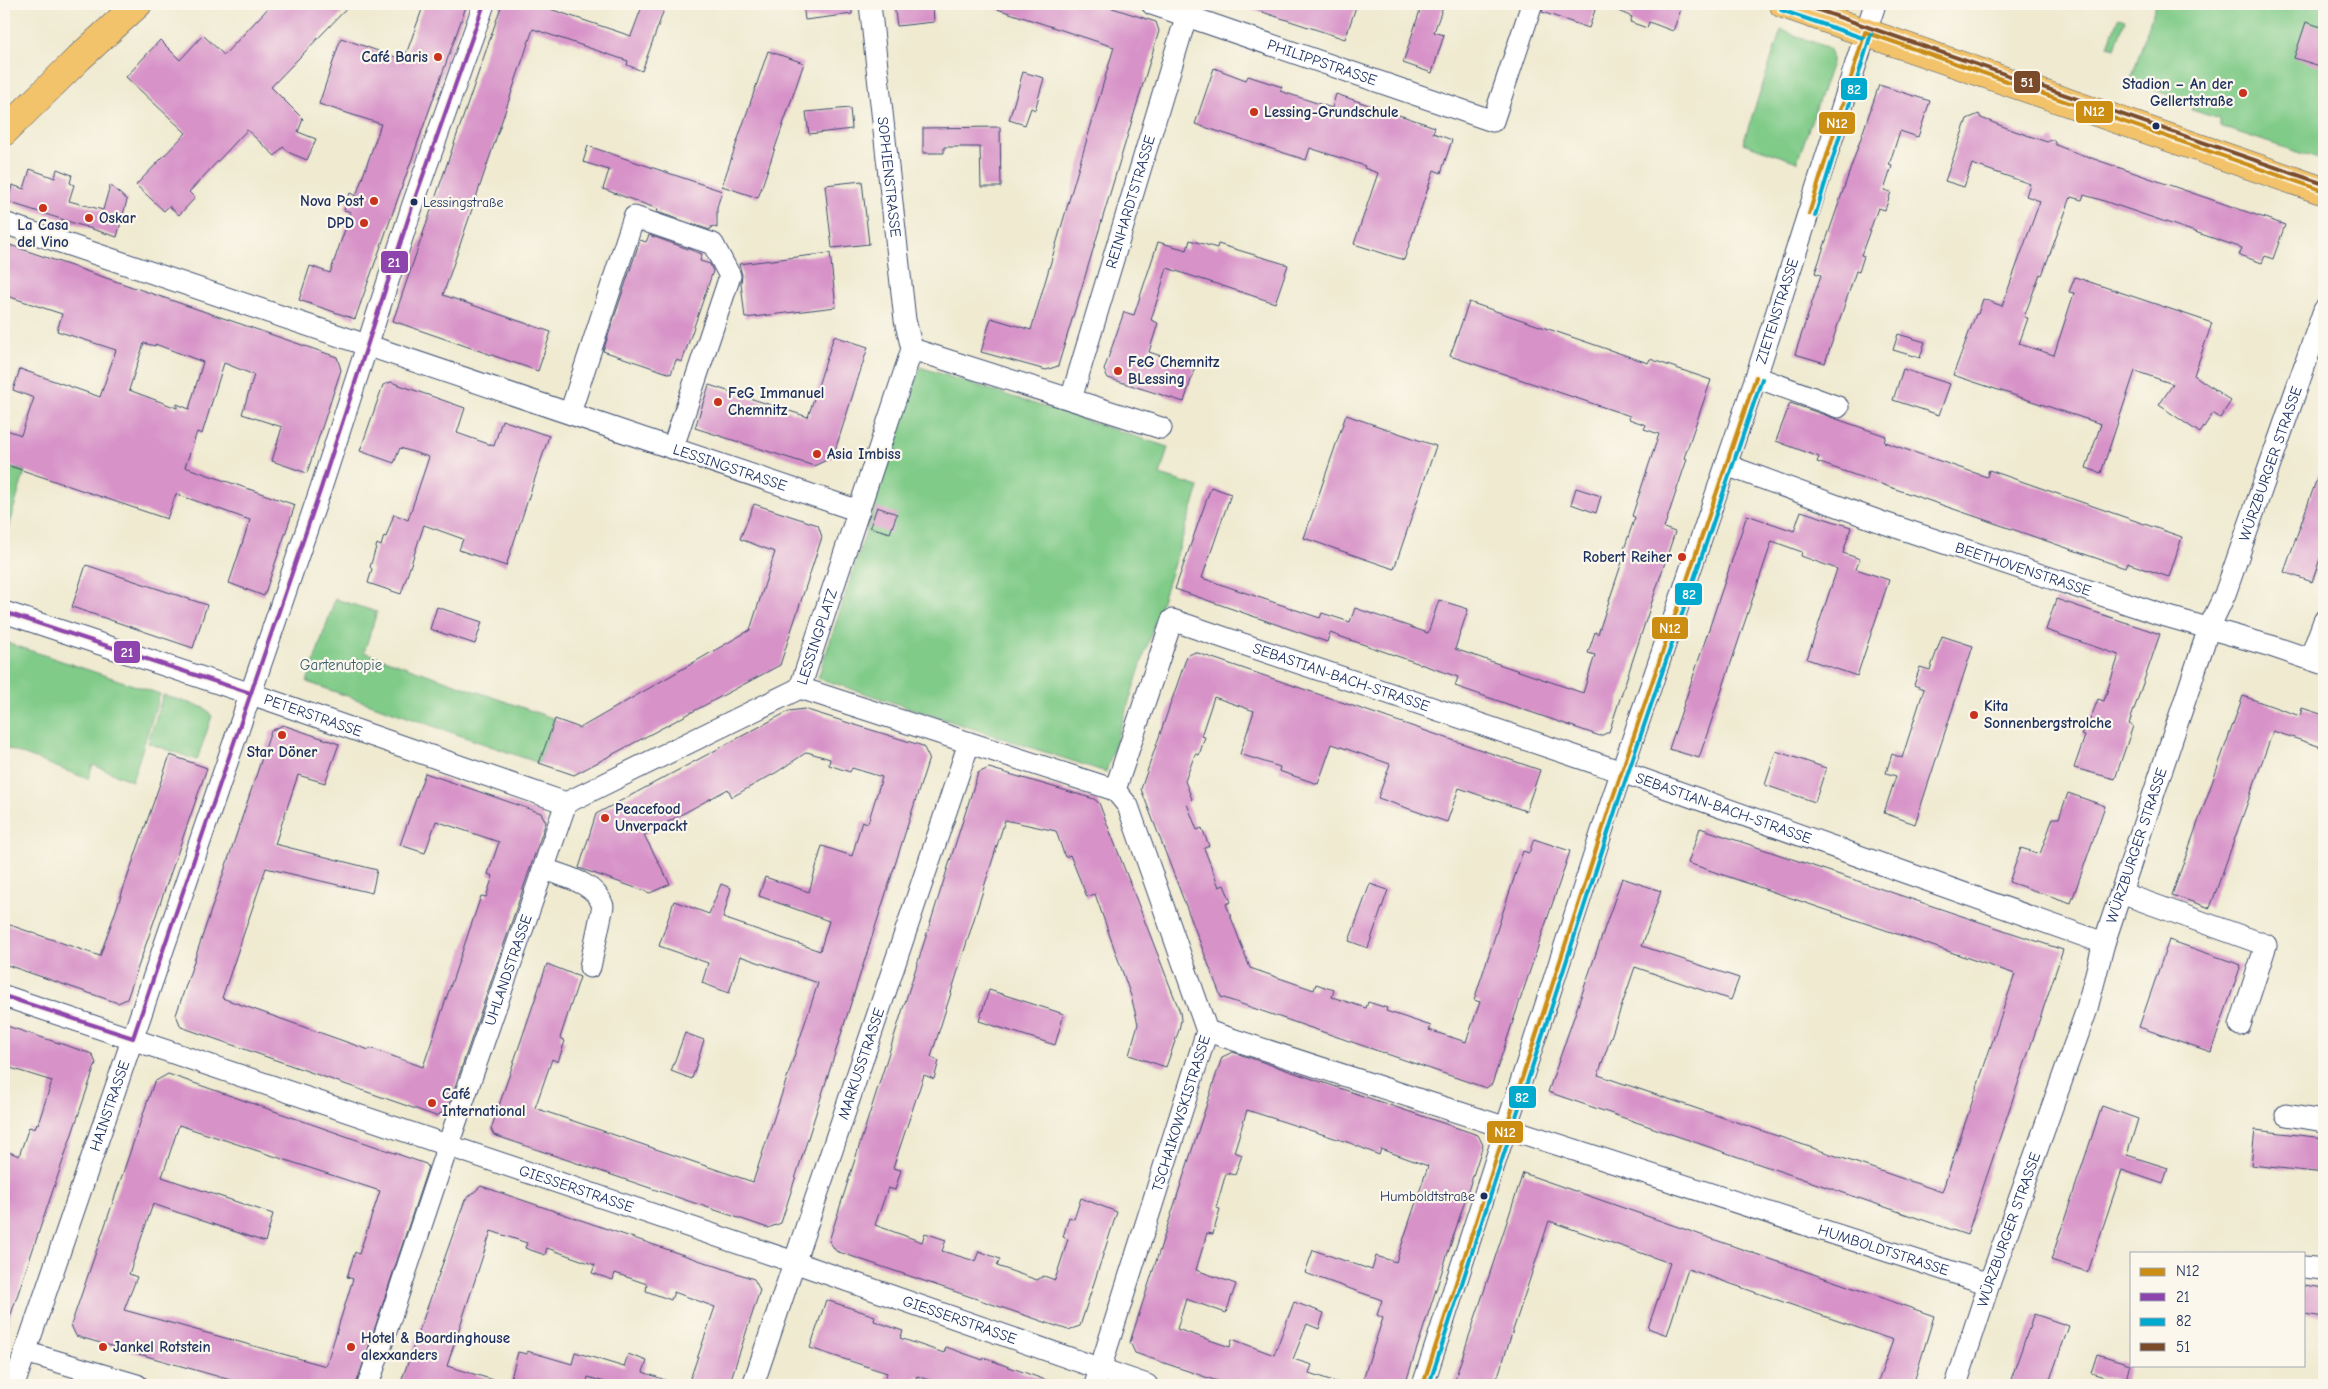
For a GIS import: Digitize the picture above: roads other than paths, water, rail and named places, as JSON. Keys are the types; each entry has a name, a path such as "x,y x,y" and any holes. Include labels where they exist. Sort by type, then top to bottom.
{"main road":[{"path":"4,132 79,58 138,4"},
{"path":"1783,4 2324,191"}],"street":[{"name":"HAINSTRASSE","path":"14,1385 321,488 366,344 413,204 484,4"},
{"name":"SOPHIENSTRASSE","path":"870,4 905,320 912,349"},
{"name":"PHILIPPSTRASSE","path":"1152,4 1188,9 1493,120 1532,4"},
{"name":"ZIETENSTRASSE","path":"1423,1385 1622,772 1756,378 1875,4"},
{"name":"REINHARDTSTRASSE","path":"1071,399 1188,9"},
{"path":"570,413 634,217 713,244 730,276 672,447"},
{"name":"LESSINGSTRASSE","path":"4,222 859,511"},
{"name":"WÜRZBURGER STRASSE","path":"1956,1385 1989,1284 2086,1012 2104,943 2209,628 2225,594 2324,310"},
{"path":"912,349 1161,428"},
{"name":"LESSINGPLATZ","path":"912,349 800,688 1114,790"},
{"path":"1756,378 1838,407"},
{"name":"BEETHOVENSTRASSE","path":"1726,465 1884,523 2162,615 2317,662"},
{"name":"PETERSTRASSE","path":"4,612 250,693 566,803"},
{"name":"SEBASTIAN-BACH-STRASSE","path":"1114,790 1172,620 1622,772 2104,943"},
{"path":"2317,662 2324,620"},
{"path":"566,803 800,688"},
{"name":"MARKUSSTRASSE","path":"753,1385 969,743"},
{"name":"TSCHAIKOWSKISTRASSE","path":"1097,1377 1208,1031 1128,806 1114,790"},
{"name":"UHLANDSTRASSE","path":"368,1385 448,1145 566,803"},
{"path":"544,869 586,885 601,898 603,906 590,967"},
{"path":"2121,893 2266,945 2240,1024"},
{"name":"GIESSERSTRASSE","path":"4,996 794,1262 1097,1377 1146,1385"},
{"name":"HUMBOLDTSTRASSE","path":"1208,1031 1989,1284"},
{"path":"2286,1115 2324,1121"},
{"path":"2306,1267 2324,1269"},
{"path":"25,1352 137,1385"}],"place":[{"name":"Café Baris","path":"438,57"},
{"name":"Stadion – An der Gellertstraße","path":"2243,93"},
{"name":"Lessing-Grundschule","path":"1254,112"},
{"name":"Nova Post","path":"374,201"},
{"name":"Lessingstraße","path":"414,202"},
{"name":"La Casa del Vino","path":"43,208"},
{"name":"Oskar","path":"89,218"},
{"name":"DPD","path":"364,223"},
{"name":"FeG Chemnitz BLessing","path":"1118,371"},
{"name":"FeG Immanuel Chemnitz","path":"718,402"},
{"name":"Asia Imbiss","path":"817,454"},
{"name":"Robert Reiher","path":"1682,557"},
{"name":"Kita Sonnenbergstrolche","path":"1974,715"},
{"name":"Star Döner","path":"282,735"},
{"name":"Peacefood Unverpackt","path":"605,818"},
{"name":"Café International","path":"432,1103"},
{"name":"Humboldtstraße","path":"1484,1196"},
{"name":"Jankel Rotstein","path":"103,1347"},
{"name":"Hotel & Boardinghouse alexxanders","path":"351,1347"}],"park label":[{"name":"Gartenutopie","path":"341,665"}]}
